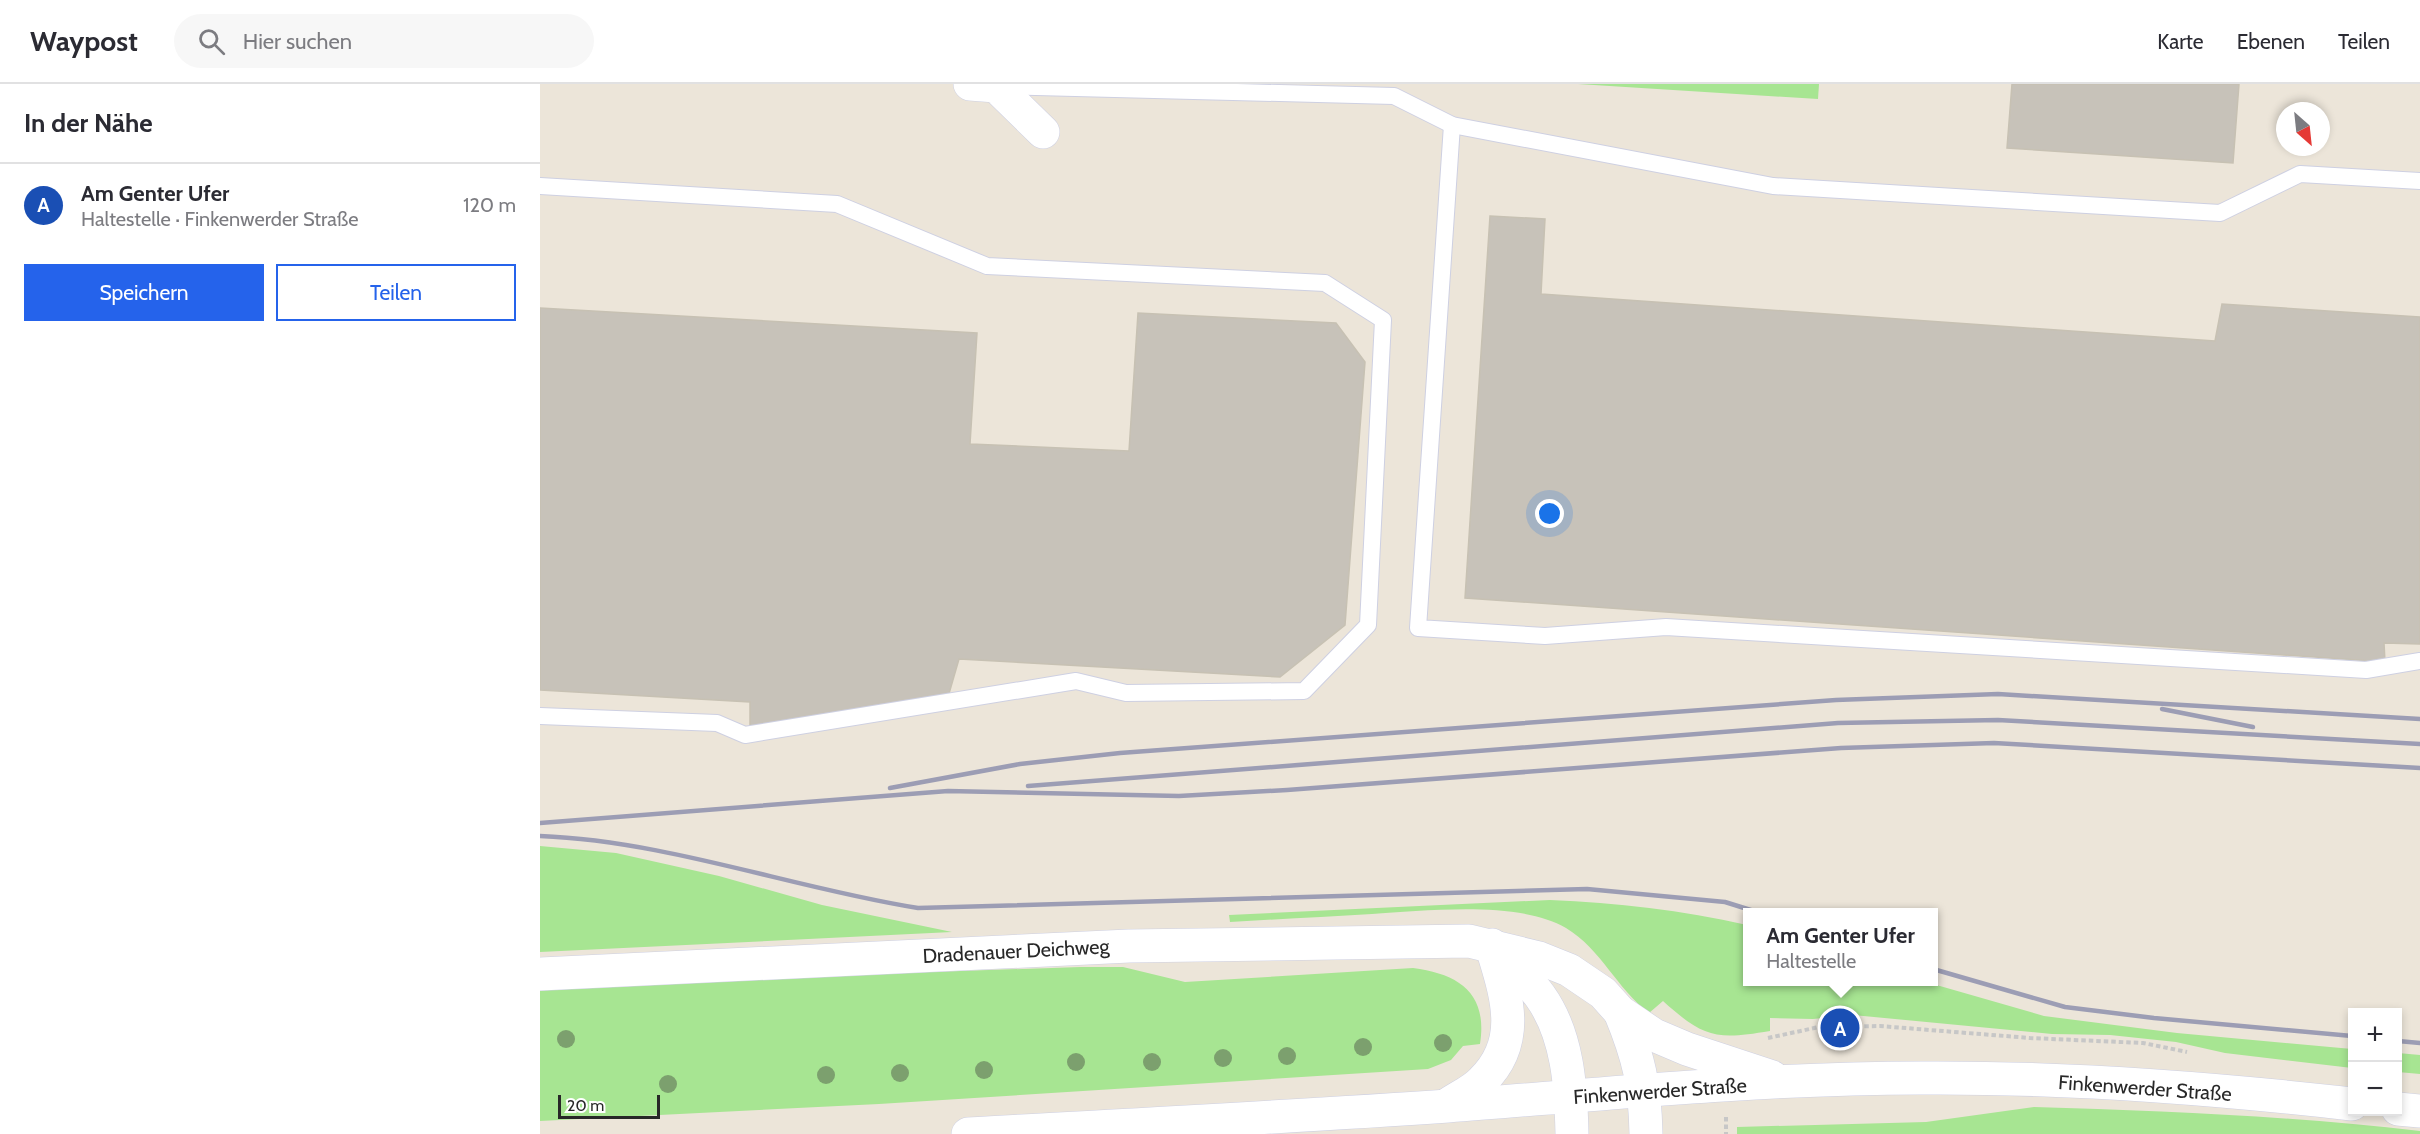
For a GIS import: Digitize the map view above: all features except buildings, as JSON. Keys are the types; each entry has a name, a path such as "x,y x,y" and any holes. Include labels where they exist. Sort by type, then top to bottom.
{"main road":[{"path":"983,85 1043,132"},
{"name":"Dradenauer Deichweg","path":"540,974 1129,946 1271,946 1443,940 1491,945 1539,958 1569,970 1603,993 1620,1012 1654,1035 1687,1049 1789,1082"},
{"path":"1491,945 1538,994 1553,1017 1562,1044 1571,1096 1572,1134"},
{"path":"1446,1106 1481,1083 1497,1064 1505,1043 1510,1024 1505,990 1491,945"},
{"name":"Dradenauer Deichweg","path":"1620,1012 1635,1047 1645,1090 1646,1134"},
{"name":"Finkenwerder Straße","path":"968,1134 1446,1106 1645,1090 1921,1077 1998,1078 2163,1088 2348,1104"},
{"path":"2402,1109 2420,1111"}],"lane":[{"path":"983,85 1394,96 1452,125 1773,186 2220,213 2300,174 2420,181"},
{"path":"1452,125 1418,628 1545,636 1666,627 2366,670 2420,661"},
{"path":"540,186 837,204 987,266 1325,283 1383,320 1368,625 1304,691 1126,693 1076,681 745,735 717,723 540,716"}],"green space":[{"path":"1578,84 1819,84 1818,99"},
{"path":"540,846 616,853 719,876 822,905 952,932 540,952"},
{"path":"1550,900 1649,908 1743,924 1743,986 1938,985 2044,1016 2177,1033 2348,1049 2348,1068 2225,1053 2176,1042 2110,1035 2052,1034 1853,1015 1813,1019 1770,1018 1770,1031 1723,1035 1689,1023 1663,1001 1649,1013 1627,993 1589,947 1566,928 1546,919 1498,910 1471,909 1230,922 1229,915"},
{"path":"1123,967 1185,982 1413,968 1429,971 1457,981 1474,999 1479,1011 1481,1026 1480,1044 1463,1046 1451,1060 1428,1069 879,1104 540,1121 540,989 752,978"},
{"path":"2402,1053 2420,1055 2420,1074 2402,1072"},
{"path":"2034,1107 2276,1118 2420,1131 2420,1134 1737,1134 1737,1127 1926,1122"}],"railway":[{"path":"890,788 1020,764 1120,753 1836,700 1998,694 2420,719"},
{"path":"2162,709 2253,727"},
{"path":"1028,786 1838,723 1998,720 2420,744"},
{"path":"540,823 948,791 1179,796 1287,790 1841,748 1994,743 2420,768"},
{"path":"540,836 588,840 683,856 918,908 1587,889 1725,902 1744,908"},
{"path":"1938,970 2065,1007 2154,1018 2348,1036"},
{"path":"2402,1041 2420,1043"}],"place":[{"name":"Am Genter Ufer","path":"1840,1028"}]}
